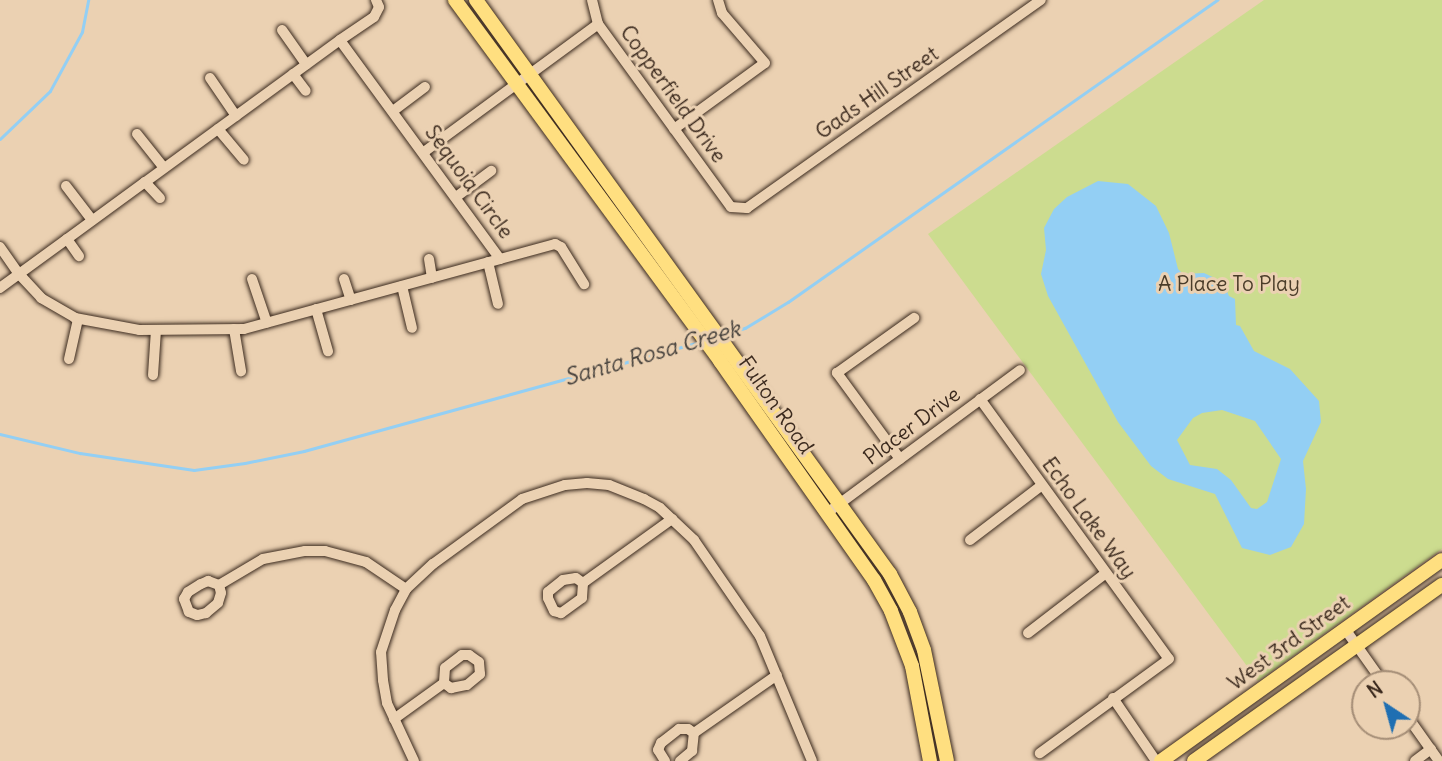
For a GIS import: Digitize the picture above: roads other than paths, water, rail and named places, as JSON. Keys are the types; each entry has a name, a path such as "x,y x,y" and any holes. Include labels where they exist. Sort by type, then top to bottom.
{"main road":[{"name":"Fulton Road","path":"455,0 684,312 727,359 879,556 910,612 929,669 947,761"},
{"name":"Fulton Road","path":"476,0 701,310 727,359 874,580 897,626 912,666 930,761"},
{"name":"West 3rd Street","path":"1161,761 1442,560"},
{"name":"West 3rd Street","path":"1194,761 1442,585"}],"street":[{"path":"0,288 374,17 379,7 376,0"},
{"name":"Copperfield Drive","path":"592,0 598,24 731,208"},
{"path":"674,129 765,63 722,13 718,0"},
{"name":"Gads Hill Street","path":"731,208 747,208 1041,0"},
{"path":"424,152 598,24"},
{"path":"282,30 306,64"},
{"name":"Sequoia Circle","path":"0,247 19,274 41,298 78,319 156,330 233,329 267,323 500,259 340,40"},
{"path":"293,74 306,91"},
{"path":"210,78 236,116"},
{"path":"393,111 425,87"},
{"path":"218,129 244,160"},
{"path":"136,134 164,168"},
{"path":"456,197 491,171"},
{"path":"145,182 160,198"},
{"path":"66,186 92,220"},
{"path":"67,239 79,256"},
{"path":"500,259 555,244 561,247 584,284"},
{"path":"429,259 432,278"},
{"path":"488,262 498,304"},
{"path":"252,279 267,323"},
{"path":"344,279 351,300"},
{"path":"402,286 412,328"},
{"path":"316,309 328,351"},
{"path":"900,459 837,373 914,318"},
{"path":"69,359 78,319"},
{"path":"233,329 241,371"},
{"path":"153,375 156,330"},
{"name":"Placer Drive","path":"827,513 1020,370"},
{"name":"Echo Lake Way","path":"980,399 1169,659 1113,698"},
{"path":"414,761 394,719 383,680 382,652 395,610 406,589 433,564 511,507 545,490 565,485 609,485 644,499 672,519 694,540 760,636 811,761"},
{"path":"970,540 1041,486"},
{"path":"583,583 672,519"},
{"path":"219,585 263,559 283,553 325,551 366,562 406,589"},
{"path":"1028,633 1106,573"},
{"path":"1345,629 1374,670"},
{"path":"680,761 692,751 694,733 777,675"},
{"path":"394,719 444,683"},
{"path":"1040,753 1113,698 1156,761"},
{"path":"665,761 658,750 661,743 679,729 688,729 694,733"},
{"path":"1421,735 1439,761"},
{"path":"1415,761 1431,749"}],"water":[{"path":"1098,181 1128,184 1156,206 1169,233 1178,269 1183,274 1204,273 1223,282 1229,296 1235,299 1236,325 1240,326 1254,351 1290,369 1319,401 1321,422 1303,461 1306,489 1304,524 1291,547 1270,555 1242,548 1215,494 1168,479 1151,466 1118,422 1048,296 1041,274 1046,250 1044,228 1054,209 1067,197","holes":["1222,410 1255,421 1281,459 1267,502 1257,509 1251,508 1231,480 1217,469 1190,465 1177,440 1193,418 1202,413"]}],"waterway":[{"path":"0,139 50,91 82,32 88,0"},
{"name":"Santa Rosa Creek","path":"723,335 745,328 788,302 1217,0"},
{"name":"Santa Rosa Creek","path":"0,434 80,453 194,470 304,451 699,342"}],"park label":[{"name":"A Place To Play","path":"1229,284"}]}
